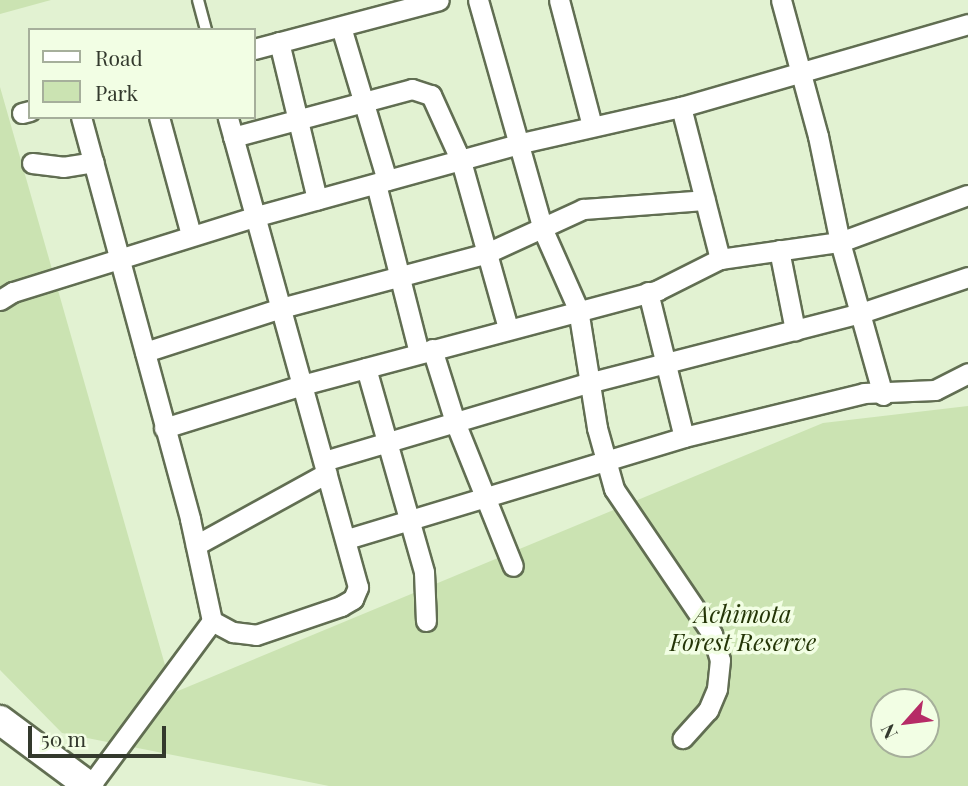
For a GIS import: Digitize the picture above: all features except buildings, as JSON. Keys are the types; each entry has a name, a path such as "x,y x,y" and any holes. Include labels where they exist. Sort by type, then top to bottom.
{"main road":[{"path":"0,720 90,786"}],"street":[{"path":"256,48 439,0"},
{"path":"478,0 522,143 543,230 579,309 589,383 614,489 712,634 720,660 717,689 708,710 683,738"},
{"path":"559,0 592,126"},
{"path":"781,0 802,72 840,243 883,395"},
{"path":"0,300 13,292 257,216 522,143 681,107 968,24"},
{"path":"341,27 366,100 400,278 426,351 513,566"},
{"path":"279,42 317,200"},
{"path":"233,137 412,89 431,95 461,160 508,328"},
{"path":"681,107 720,259"},
{"path":"82,119 121,258 212,621 90,786"},
{"path":"160,119 191,235"},
{"path":"212,621 233,632 256,635 353,599 358,587 347,538 228,119"},
{"path":"32,163 63,167 94,162"},
{"path":"164,429 302,385 648,292 684,280 720,259 840,243 968,195"},
{"path":"145,352 281,308 487,253 543,230 583,209 705,200"},
{"path":"779,250 795,330"},
{"path":"195,545 326,467 386,443 589,383 861,313 968,277"},
{"path":"648,292 684,437"},
{"path":"366,368 424,572 426,621"},
{"path":"347,538 684,437 863,393 883,395 934,390 968,373"}],"lane":[{"path":"198,0 205,28"}],"green space":[{"path":"0,0 51,0 0,14"},
{"name":"Achimota Forest Reserve","path":"0,87 173,693 823,423 968,406 968,786 329,786 62,733 0,670"}]}
